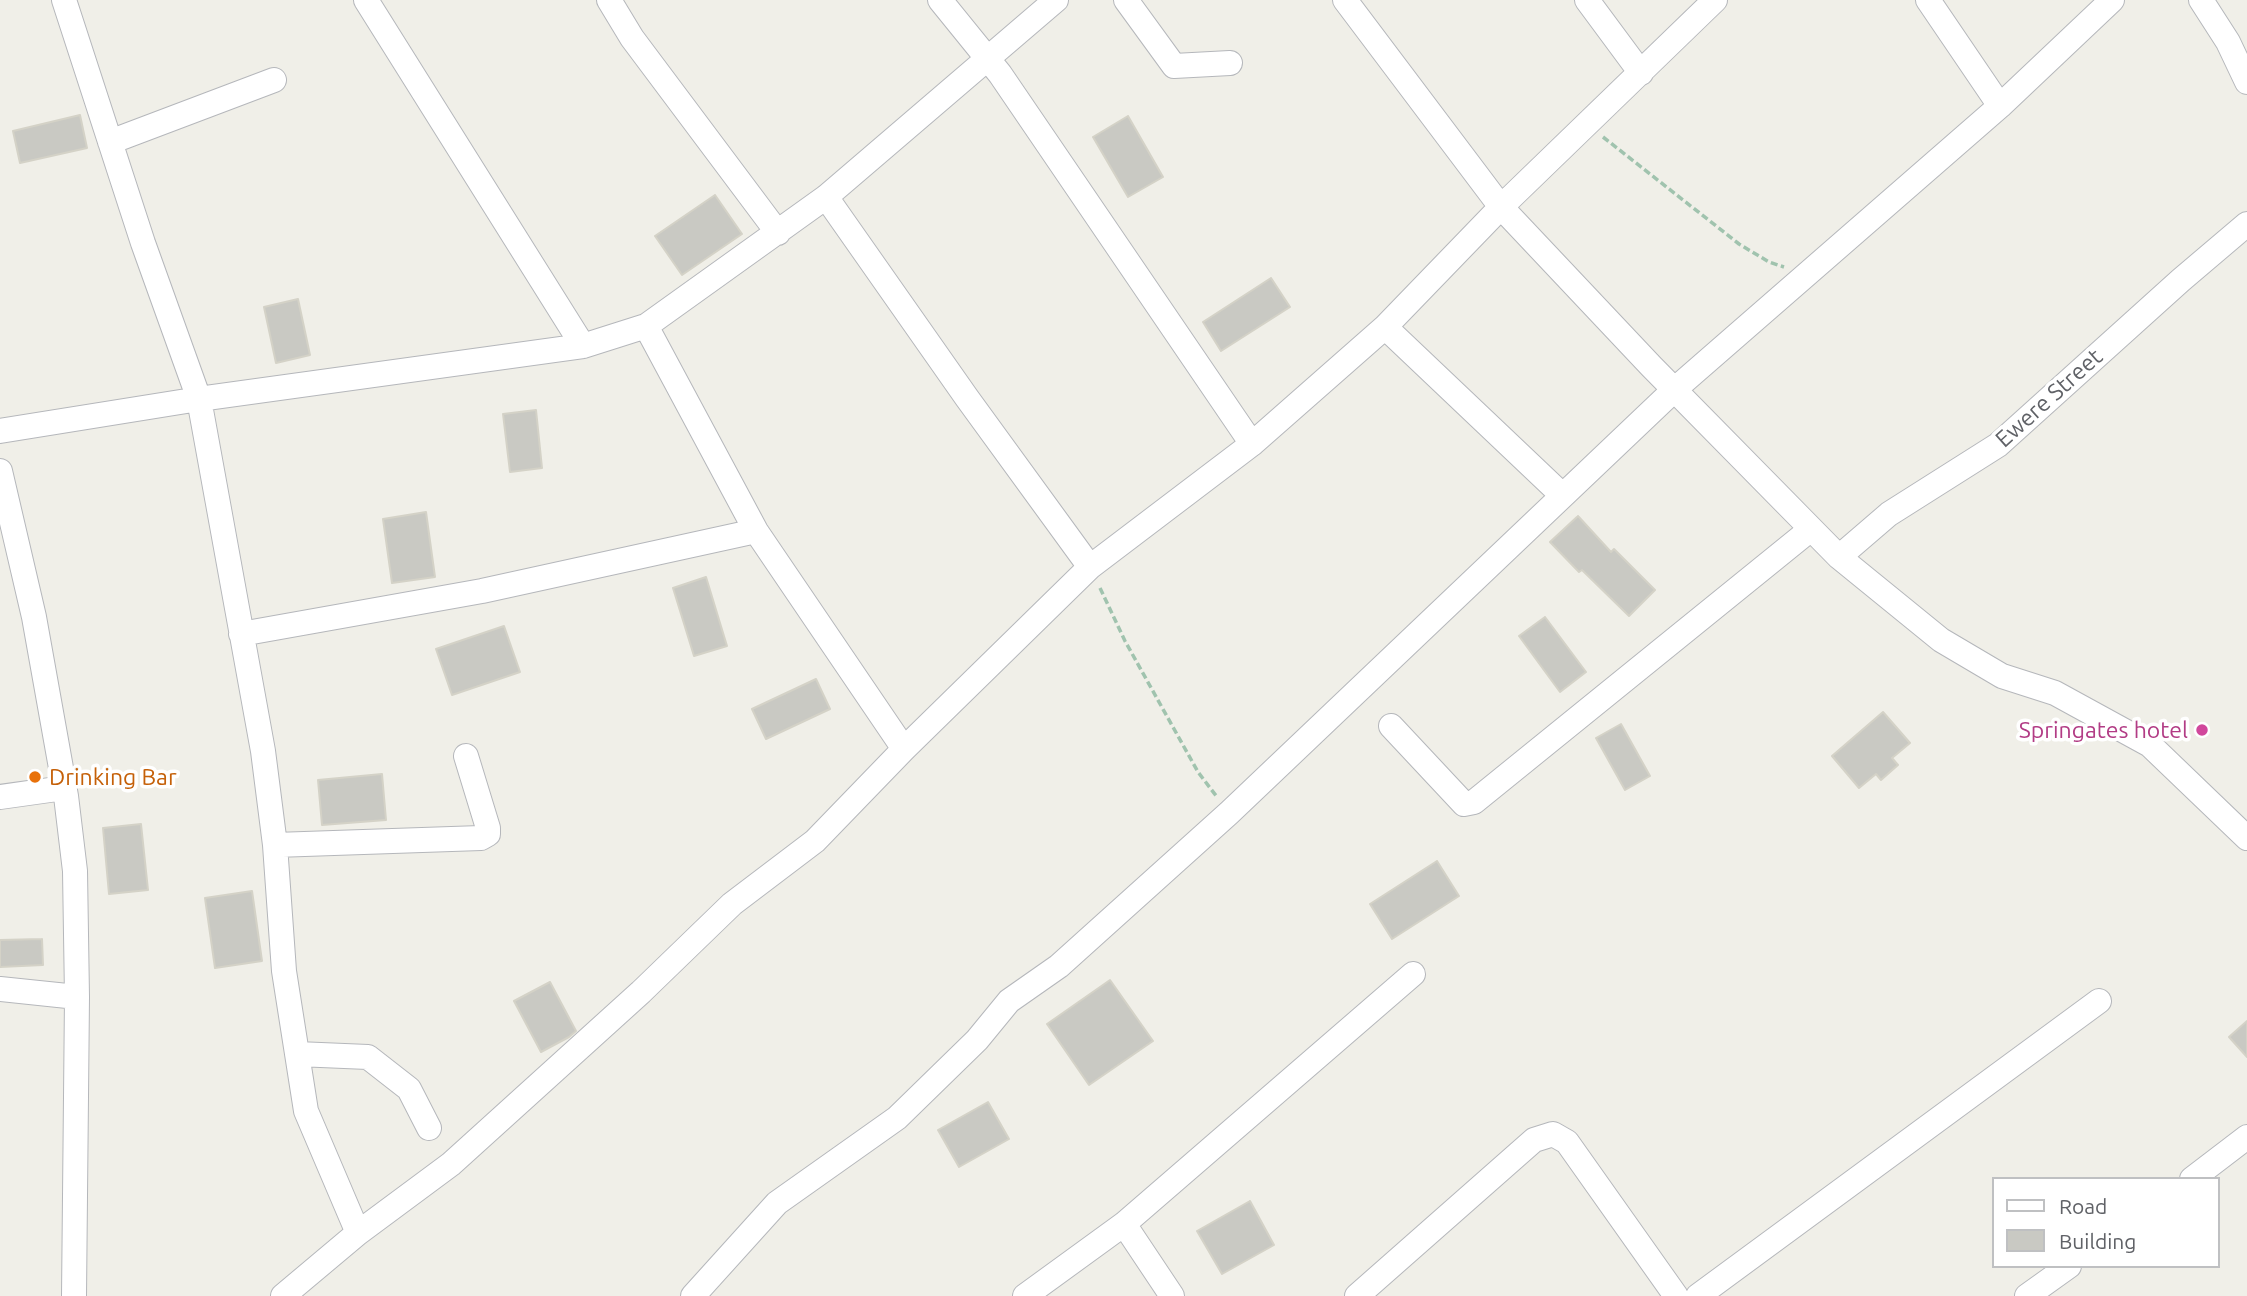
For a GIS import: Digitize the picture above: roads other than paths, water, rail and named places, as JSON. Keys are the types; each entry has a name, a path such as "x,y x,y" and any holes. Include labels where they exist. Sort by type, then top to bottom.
{"street":[{"path":"64,0 143,243 199,399 263,751 275,845 284,971 306,1111 358,1233"},
{"path":"366,0 583,346"},
{"path":"609,0 632,38 778,233"},
{"path":"940,0 1000,74 1252,444"},
{"path":"0,431 199,399 583,346 646,326 827,197 1056,0"},
{"path":"1126,0 1174,65 1230,63"},
{"path":"1345,0 1501,207 1674,390 1839,556 1941,640 2002,676 2055,693 2150,746 2247,838"},
{"path":"1587,0 1641,72"},
{"path":"283,1296 358,1233 451,1164 641,992 732,904 815,841 904,749 1090,567 1252,444 1385,327 1501,207 1715,0"},
{"path":"1928,0 2000,106"},
{"path":"693,1296 777,1203 897,1118 977,1040 1009,1002 1059,966 1229,813 1674,390 2000,106 2112,0"},
{"path":"2201,0 2228,42 2247,82"},
{"path":"110,142 274,80"},
{"path":"827,197 967,398 1090,567"},
{"name":"Ewere Street","path":"1839,556 1889,514 1998,445 2247,224"},
{"path":"646,326 756,531 904,749"},
{"path":"1385,327 1562,495"},
{"path":"0,471 34,617 64,788 75,871 77,997 74,1296"},
{"path":"1391,726 1464,804 1474,802 1811,529"},
{"path":"241,634 482,591 756,531"},
{"path":"275,845 481,838 488,834 488,828 466,756"},
{"path":"0,797 64,788"},
{"path":"1025,1296 1125,1224 1413,974"},
{"path":"0,989 77,997"},
{"path":"1699,1296 2099,1002"},
{"path":"297,1054 368,1057 409,1089 429,1128"},
{"path":"1357,1296 1534,1140 1553,1134 1567,1142 1676,1296"},
{"path":"2195,1177 2247,1137"},
{"path":"1125,1224 1172,1296"},
{"path":"2027,1296 2066,1268"}],"place":[{"name":"Springates hotel","path":"2202,730"},
{"name":"Drinking Bar","path":"35,777"}]}
